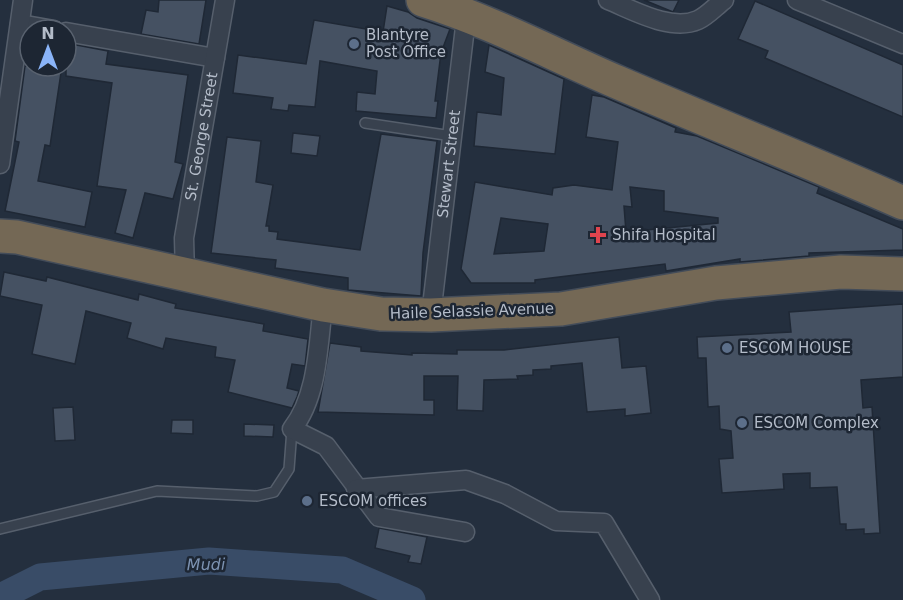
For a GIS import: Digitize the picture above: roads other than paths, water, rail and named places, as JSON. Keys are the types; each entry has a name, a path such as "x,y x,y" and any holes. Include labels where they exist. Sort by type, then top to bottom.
{"highway":[{"path":"423,0 467,7 615,81 818,165 903,203"},
{"name":"Haile Selassie Avenue","path":"0,236 17,237 322,305 381,314 431,315 561,309 716,282 841,273 903,274"}],"street":[{"path":"21,18 23,0"},
{"name":"St. George Street","path":"185,275 184,238 225,0"},
{"path":"608,0 662,21 684,23 699,20 724,0"},
{"path":"797,0 903,44"},
{"name":"Stewart Street","path":"431,315 467,7"},
{"path":"78,34 215,58"},
{"path":"0,164 18,38"},
{"path":"322,305 316,366 305,413 292,429 326,446 379,517 465,532"},
{"path":"356,489 466,480 505,494 556,521 604,523 650,600"}],"lane":[{"path":"365,123 452,136"},
{"path":"0,529 158,491 257,496 274,492 289,469 292,429"}],"waterway":[{"name":"Mudi","path":"0,597 40,577 209,561 342,570 412,600"}],"place":[{"name":"Blantyre Post Office","path":"354,44"},
{"name":"Shifa Hospital","path":"598,235"},
{"name":"ESCOM HOUSE","path":"727,348"},
{"name":"ESCOM Complex","path":"742,423"},
{"name":"ESCOM offices","path":"307,501"}]}
